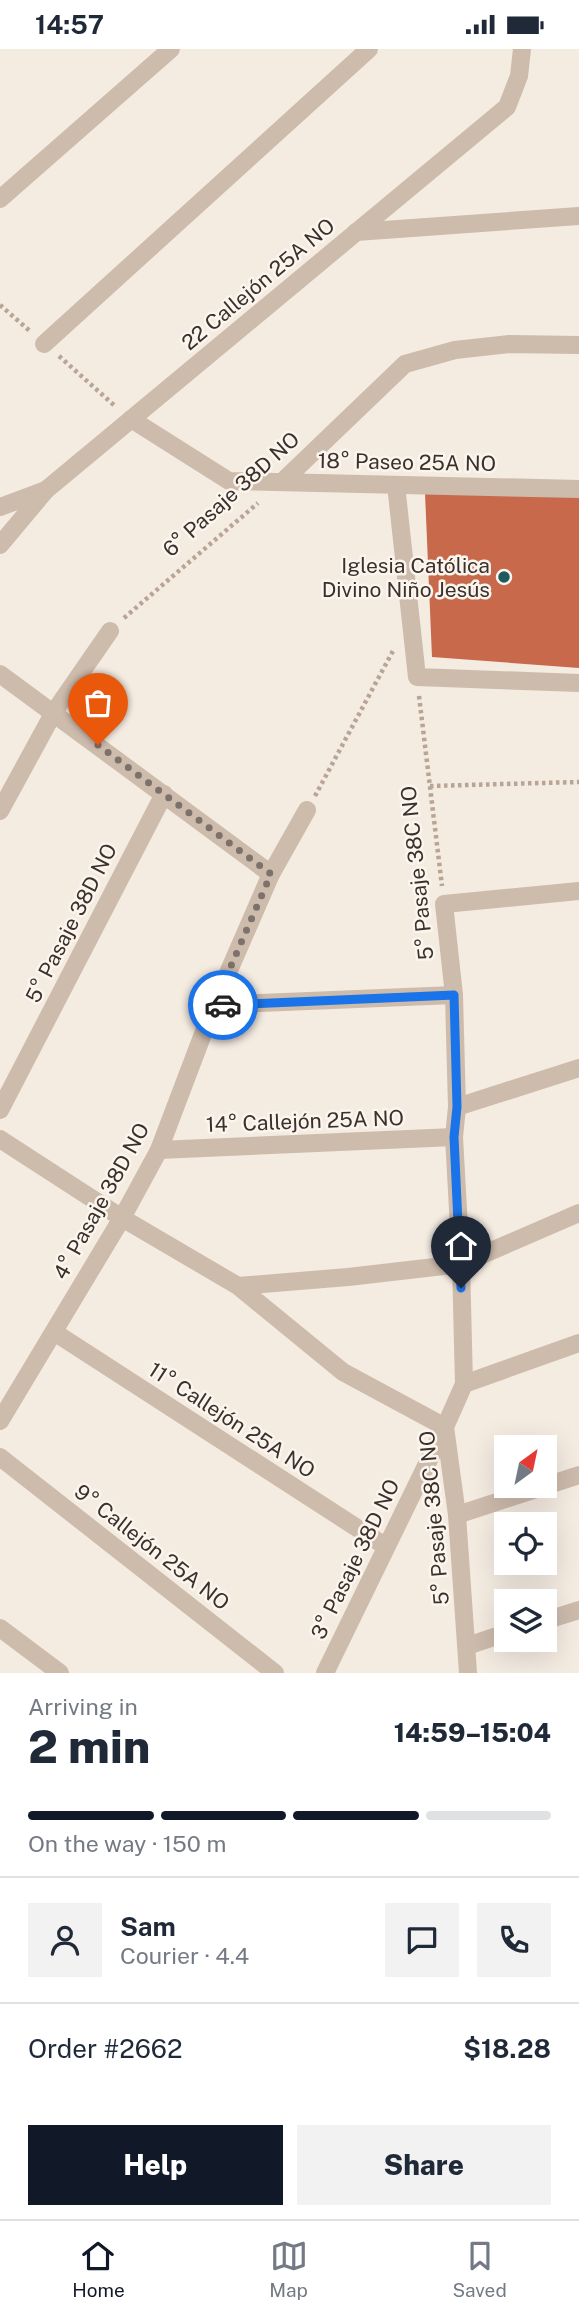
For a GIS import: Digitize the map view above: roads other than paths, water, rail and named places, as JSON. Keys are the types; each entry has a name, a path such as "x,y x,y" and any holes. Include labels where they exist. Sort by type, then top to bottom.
{"street":[{"path":"0,199 171,49"},
{"path":"44,344 369,49"},
{"name":"22 Callejón 25A NO","path":"0,545 46,491 507,107 519,76 522,49"},
{"path":"356,232 579,216"},
{"name":"6° Pasaje 38D NO","path":"282,482 405,364 455,350 510,344 579,345"},
{"name":"18° Paseo 25A NO","path":"131,419 229,481 579,489"},
{"path":"396,485 417,677 579,683"},
{"path":"0,507 46,491"},
{"path":"0,811 54,712 110,631"},
{"path":"0,674 271,874"},
{"name":"5° Pasaje 38D NO","path":"0,1110 164,794"},
{"name":"4° Pasaje 38D NO","path":"0,1421 159,1150 214,1005 271,874 307,810"},
{"name":"5° Pasaje 38C NO","path":"468,1673 457,1515 445,1427 464,1384 454,1137 457,1107 454,995 444,904 579,891"},
{"path":"214,1005 454,995"},
{"path":"457,1107 579,1067"},
{"name":"14° Callejón 25A NO","path":"159,1150 454,1137"},
{"path":"0,1139 121,1218 238,1286 343,1372 445,1427"},
{"path":"238,1286 461,1264 579,1213"},
{"name":"11° Callejón 25A NO","path":"54,1332 385,1546"},
{"path":"464,1384 579,1343"},
{"name":"3° Pasaje 38D NO","path":"325,1673 445,1427"},
{"name":"9° Callejón 25A NO","path":"0,1458 275,1673"},
{"path":"457,1515 579,1475"},
{"path":"557,1617 579,1610"},
{"path":"0,1628 60,1673"},
{"path":"467,1646 494,1637"}],"place":[{"name":"Iglesia Católica Divino Niño Jesús","path":"504,577"}]}
